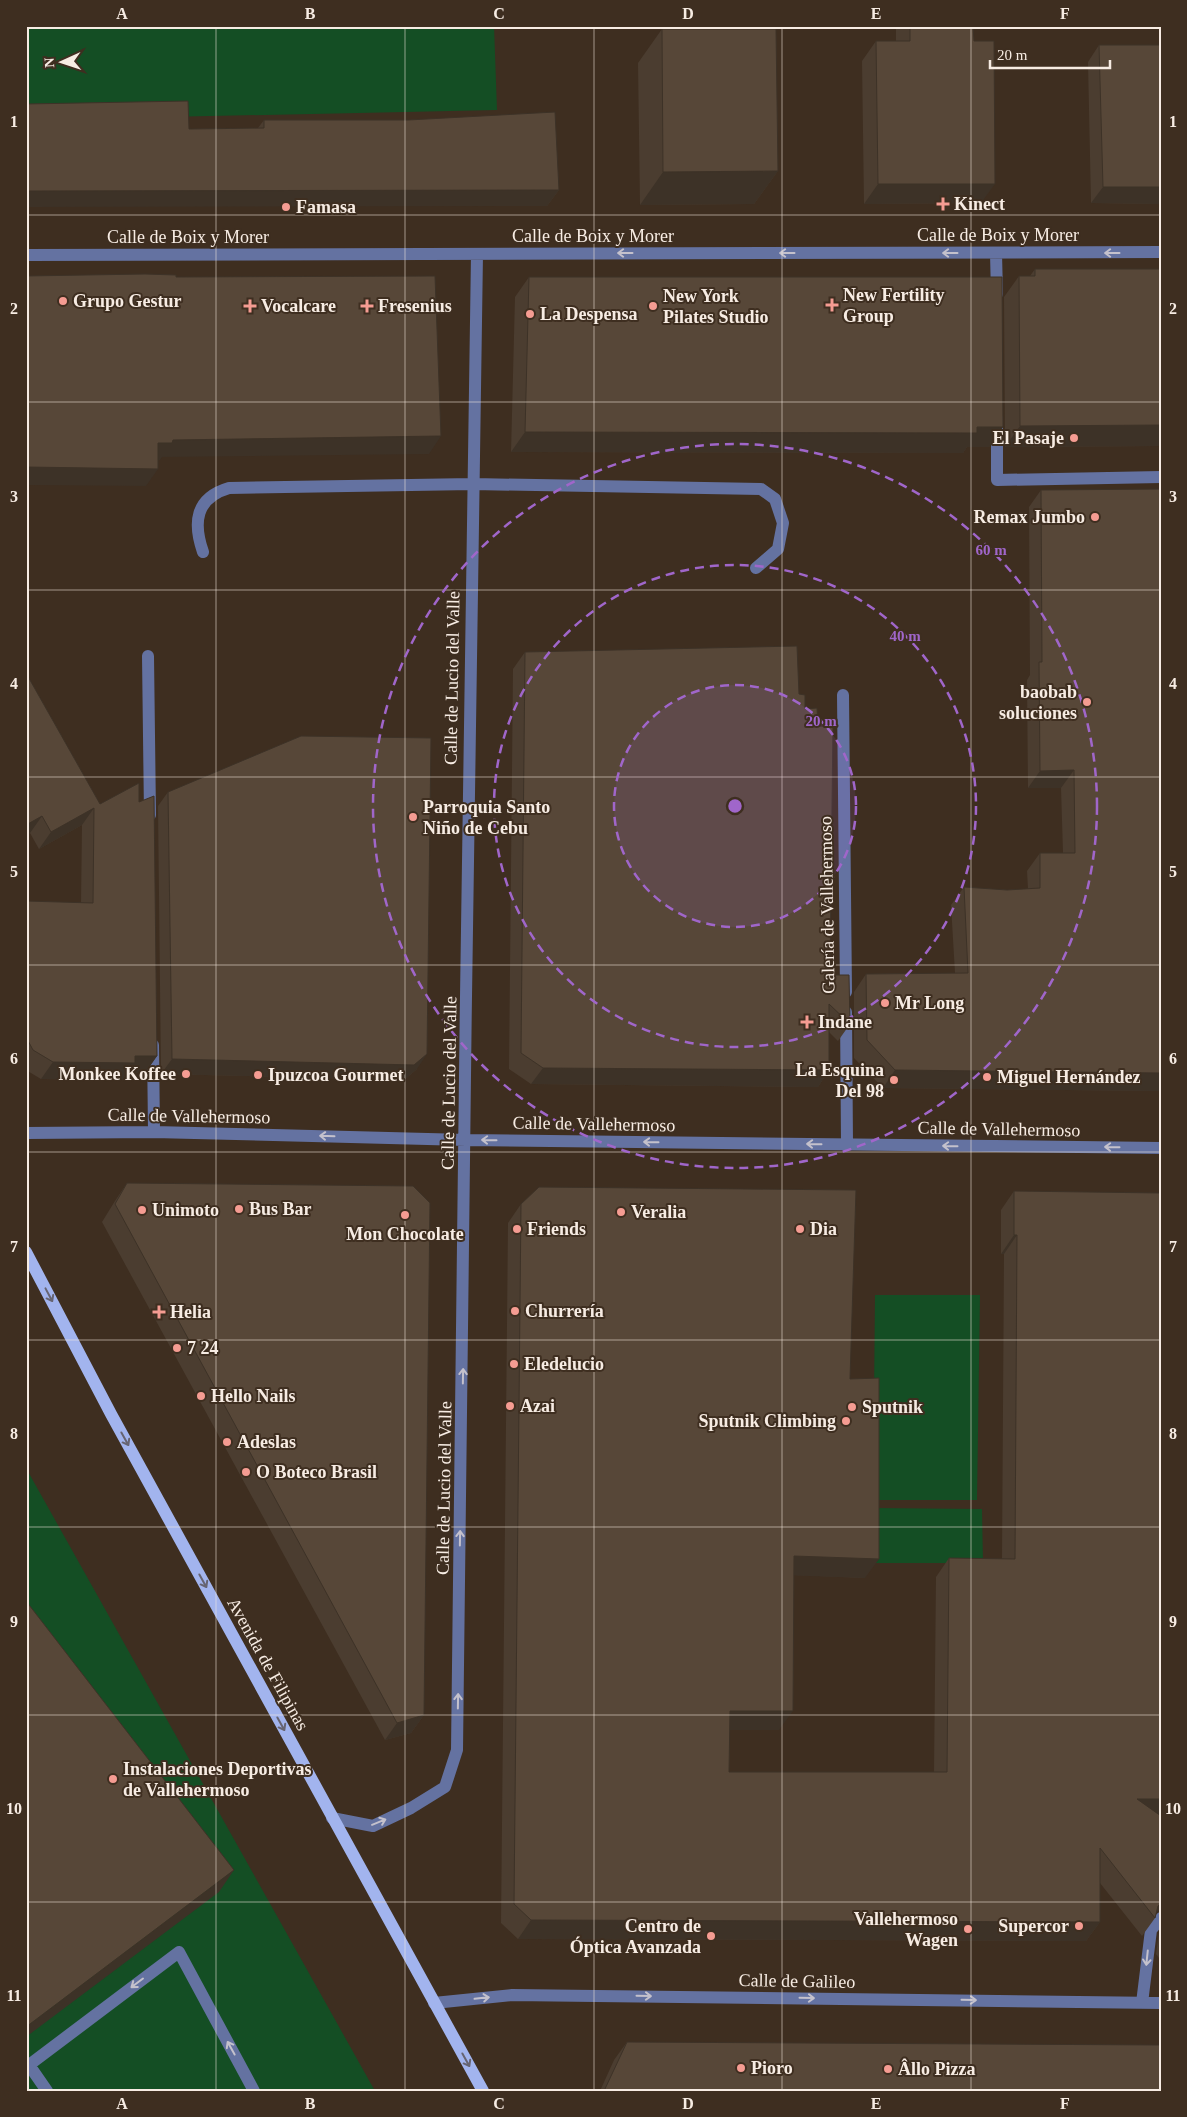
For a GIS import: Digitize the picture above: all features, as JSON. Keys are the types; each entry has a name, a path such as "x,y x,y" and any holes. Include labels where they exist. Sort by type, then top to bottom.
{"main road":[{"name":"Avenida de Filipinas","path":"26,1252 111,1414 483,2091"}],"street":[{"name":"Calle de Boix y Morer","path":"26,256 1161,252"},
{"path":"996,253 996,302"},
{"name":"Calle de Lucio del Valle","path":"332,1818 373,1826 411,1808 444,1787 457,1750 466,1140 469,658 477,254"},
{"path":"997,411 997,480 1161,477"},
{"path":"203,552 197,534 198,515 205,502 216,492 229,488 473,484 761,488 775,499 783,523 778,549 756,568"},
{"path":"148,656 150,824"},
{"name":"Galería de Vallehermoso","path":"843,695 847,1144"},
{"path":"153,1032 154,1132"},
{"name":"Calle de Vallehermoso","path":"26,1133 154,1132 466,1140 1161,1148"},
{"path":"1142,2002 1151,1930 1161,1918"},
{"path":"48,2091 29,2066 179,1952 254,2091"},
{"name":"Calle de Galileo","path":"434,2003 512,1994 1161,2003"}],"green space":[{"path":"26,26 494,26 497,110 26,120"},
{"path":"875,1295 980,1295 977,1500 873,1500"},
{"name":"Instalaciones Deportivas de Vallehermoso","path":"26,1468 375,2091 26,2091"},
{"path":"872,1508 982,1509 983,1563 873,1563"}],"building":[{"path":"910,26 973,26 974,41 994,41 995,184 878,184 876,41 910,41"},
{"path":"662,29 776,29 778,171 663,172"},
{"path":"1099,45 1161,45 1161,187 1103,187"},
{"path":"188,101 189,129 264,128 264,120 408,120 555,112 559,190 26,191 26,104"},
{"path":"1035,269 1161,269 1161,425 1020,426 1019,276 1035,276"},
{"path":"176,275 176,277 435,276 441,436 173,440 172,443 158,443 158,469 26,467 26,276"},
{"path":"529,277 1002,277 1003,427 977,427 977,433 525,432"},
{"path":"1161,489 1161,1073 895,1070 867,1040 866,974 968,973 964,887 1007,890 1040,888 1040,853 1075,853 1074,770 1040,771 1039,662 1042,662 1041,490"},
{"path":"797,646 799,694 805,695 805,709 817,708 818,726 833,727 830,975 849,975 850,1024 829,1004 829,1070 543,1068 521,1053 525,652"},
{"path":"26,673 100,804 139,783 139,802 154,796 157,1056 135,1056 135,1063 53,1062 33,1050 26,1037 26,901 93,903 94,808 51,832 42,816 26,825"},
{"path":"301,736 431,738 427,1054 414,1065 172,1059 168,792"},
{"path":"127,1183 413,1186 430,1203 424,1715 397,1723 115,1204"},
{"path":"539,1187 856,1190 850,1379 879,1378 879,1559 794,1556 793,1711 730,1711 729,1772 947,1772 949,1558 1015,1559 1017,1235 1014,1235 1014,1191 1161,1193 1161,1799 1137,1799 1161,1816 1161,1903 1158,1906 1155,1918 1100,1848 1100,1922 531,1920 514,1904 521,1204"},
{"path":"26,1601 234,1870 26,2027"},
{"path":"627,2042 1161,2045 1161,2091 604,2091"}],"place":[{"name":"Kinect","path":"943,204"},
{"name":"Famasa","path":"286,207"},
{"name":"Grupo Gestur","path":"63,301"},
{"name":"New Fertility Group","path":"832,305"},
{"name":"Vocalcare","path":"250,306"},
{"name":"Fresenius","path":"367,306"},
{"name":"New York Pilates Studio","path":"653,306"},
{"name":"La Despensa","path":"530,314"},
{"name":"El Pasaje","path":"1074,438"},
{"name":"Remax Jumbo","path":"1095,517"},
{"name":"baobab soluciones","path":"1087,702"},
{"name":"Parroquia Santo Niño de Cebu","path":"413,817"},
{"name":"Mr Long","path":"885,1003"},
{"name":"Indane","path":"807,1022"},
{"name":"Monkee Koffee","path":"186,1074"},
{"name":"Ipuzcoa Gourmet","path":"258,1075"},
{"name":"Miguel Hernández","path":"987,1077"},
{"name":"La Esquina Del 98","path":"894,1080"},
{"name":"Bus Bar","path":"239,1209"},
{"name":"Unimoto","path":"142,1210"},
{"name":"Veralia","path":"621,1212"},
{"name":"Mon Chocolate","path":"405,1215"},
{"name":"Friends","path":"517,1229"},
{"name":"Dia","path":"800,1229"},
{"name":"Churrería","path":"515,1311"},
{"name":"Helia","path":"159,1312"},
{"name":"7 24","path":"177,1348"},
{"name":"Eledelucio","path":"514,1364"},
{"name":"Hello Nails","path":"201,1396"},
{"name":"Azai","path":"510,1406"},
{"name":"Sputnik","path":"852,1407"},
{"name":"Sputnik Climbing","path":"846,1421"},
{"name":"Adeslas","path":"227,1442"},
{"name":"O Boteco Brasil","path":"246,1472"},
{"name":"Instalaciones Deportivas de Vallehermoso","path":"113,1779"},
{"name":"Supercor","path":"1079,1926"},
{"name":"Vallehermoso Wagen","path":"968,1929"},
{"name":"Centro de Óptica Avanzada","path":"711,1936"},
{"name":"Pioro","path":"741,2068"},
{"name":"Âllo Pizza","path":"888,2069"}]}
